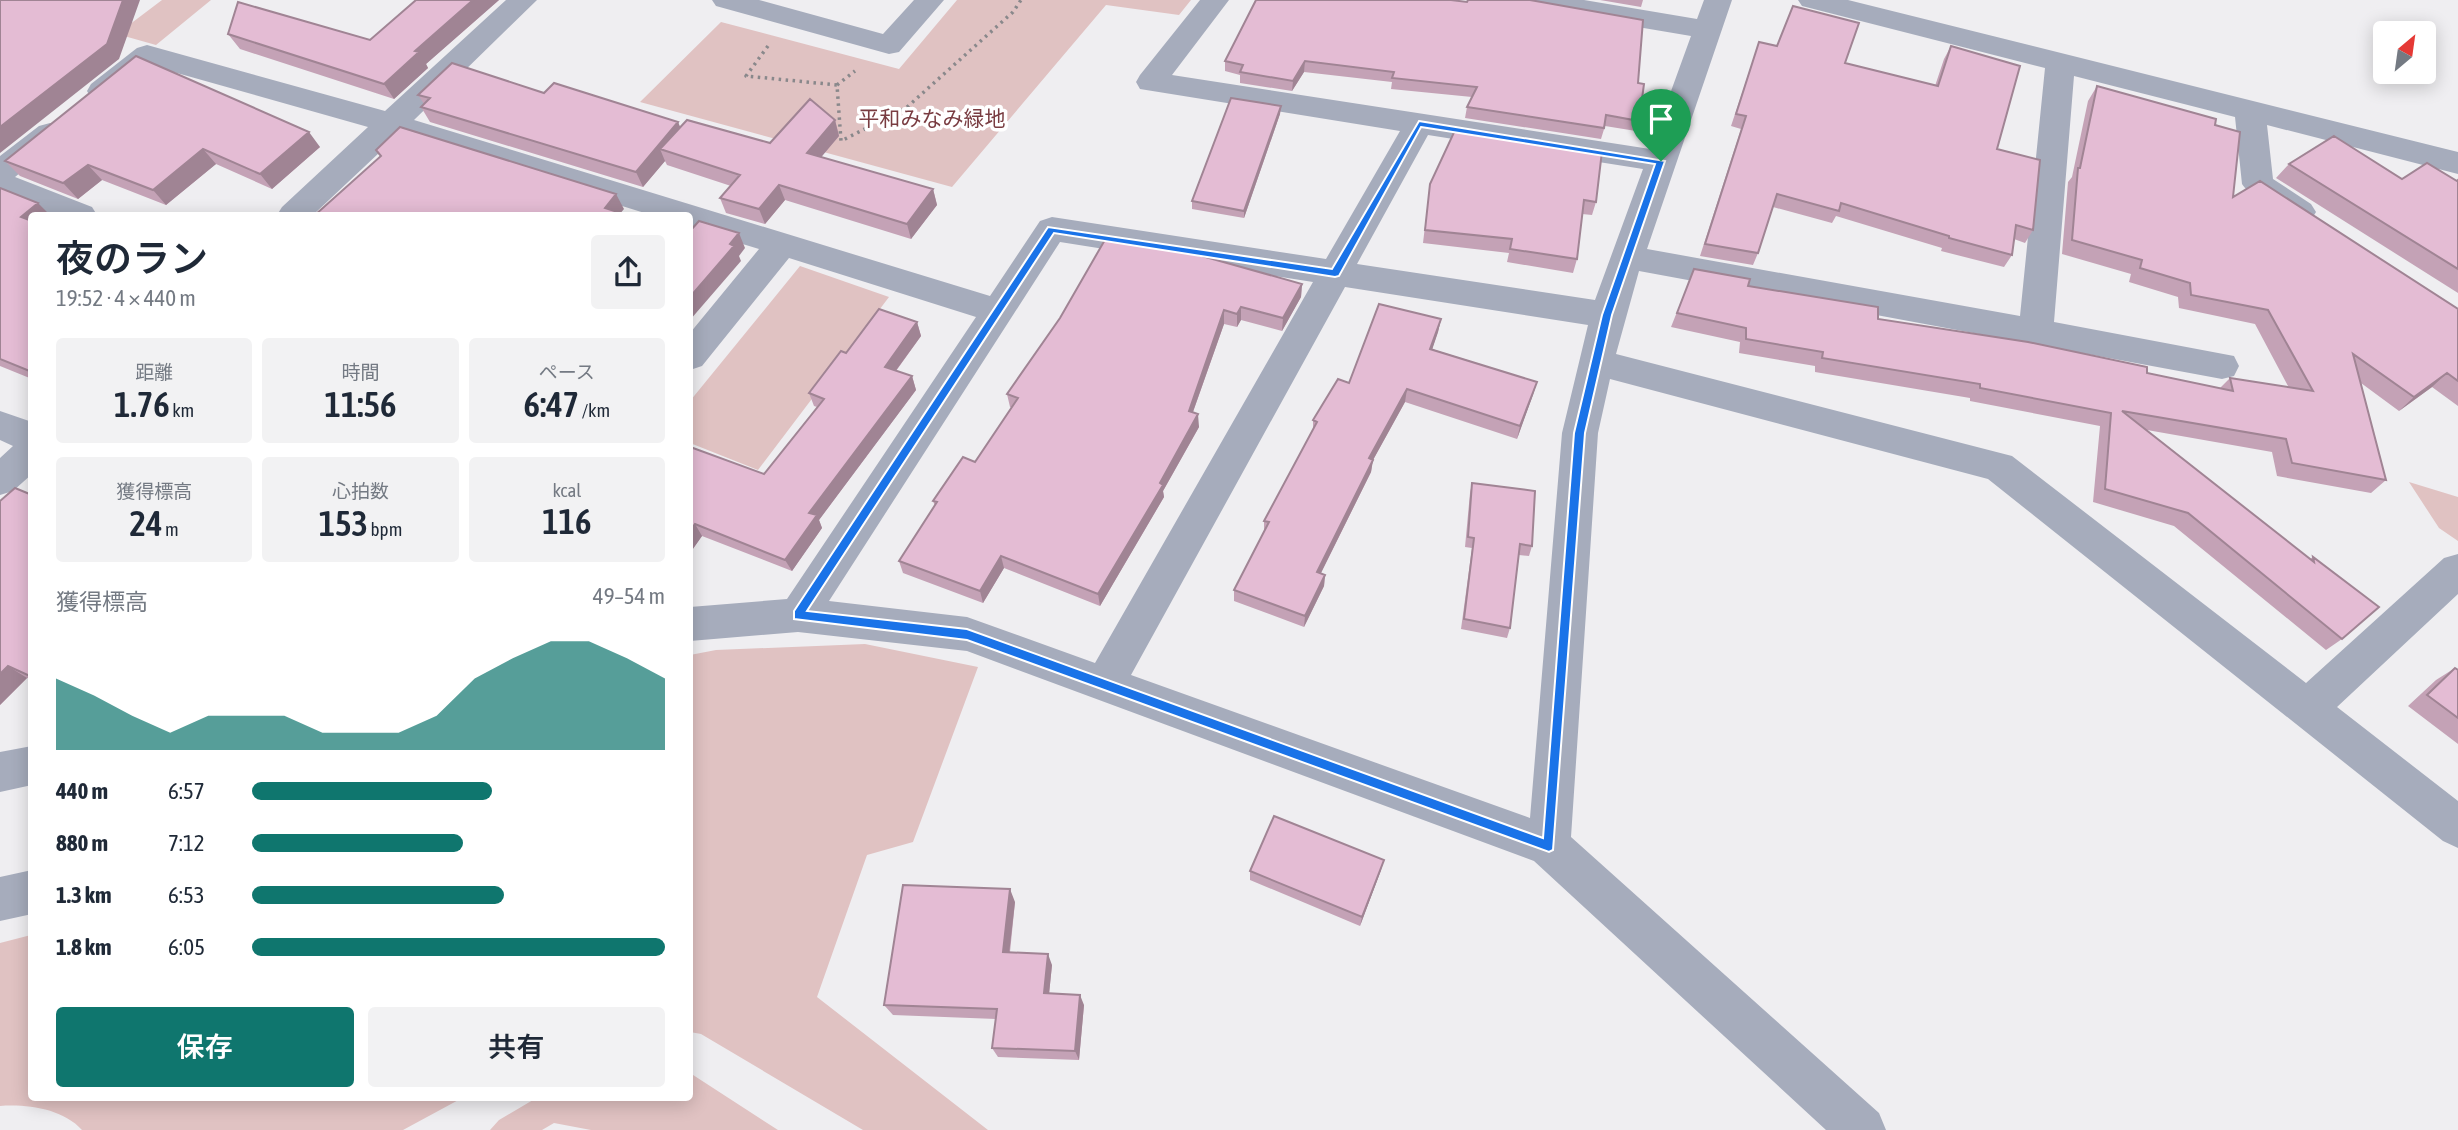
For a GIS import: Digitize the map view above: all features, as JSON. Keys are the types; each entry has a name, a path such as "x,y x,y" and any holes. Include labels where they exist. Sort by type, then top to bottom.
{"street":[{"path":"296,212 523,0"},
{"path":"726,0 888,45 930,0"},
{"path":"1215,0 1151,82 1661,161"},
{"path":"1531,0 1712,15 1607,315 1580,433 1549,846"},
{"path":"1812,0 2458,163"},
{"path":"0,172 147,55 393,124 676,212"},
{"path":"2036,332 2060,62"},
{"path":"2250,110 2258,184 2325,227"},
{"path":"1105,684 1419,124"},
{"path":"0,183 73,212"},
{"path":"693,217 998,311"},
{"path":"798,615 1052,229 1607,315"},
{"path":"693,353 782,244"},
{"path":"1627,257 2222,366"},
{"path":"1596,362 2000,467 2458,827"},
{"path":"0,425 24,458"},
{"path":"2307,708 2458,570"},
{"path":"693,624 798,615 967,635 1549,846 1862,1130"},
{"path":"0,772 28,766"},
{"path":"0,899 28,893"}],"green space":[{"path":"162,0 211,0 156,45 117,34"},
{"name":"平和みなみ緑地","path":"957,0 1191,0 1179,15 1106,5 952,187 640,102 721,22 899,69"},
{"path":"800,266 889,297 758,470 693,444 693,397"},
{"path":"2409,482 2458,497 2458,541 2439,528"},
{"path":"865,644 978,667 913,842 867,855 817,997 988,1130 863,1130 701,1034 693,1033 693,654 716,650"},
{"path":"28,936 28,1101 457,1101 403,1130 82,1130 65,1117 44,1109 0,1106 0,943"},
{"path":"693,1075 778,1130 591,1130 554,1123 542,1130 490,1130 499,1120 531,1101 693,1101"}],"building":[{"path":"0,0 123,0 107,44 0,127"},
{"path":"416,0 473,0 415,51 419,52 384,84 228,34 238,2 370,40"},
{"path":"1256,0 1530,0 1643,20 1638,83 1644,84 1639,121 1606,115 1604,128 1467,107 1477,87 1392,78 1394,72 1305,61 1293,81 1240,72 1243,65 1225,61"},
{"path":"1793,6 1859,23 1845,63 1938,86 1951,46 2020,66 1997,149 2040,160 2033,230 2016,225 2012,255 1841,203 1839,211 1777,194 1758,253 1705,244 1746,116 1736,114 1759,42 1777,46"},
{"path":"136,56 309,132 260,174 203,149 153,190 88,165 63,183 5,161"},
{"path":"452,63 544,93 554,83 678,122 636,172 421,107 430,98 418,95"},
{"path":"2097,86 2216,119 2215,125 2240,132 2233,197 2260,181 2458,309 2458,381 2447,373 2414,397 2353,354 2386,480 2292,463 2286,439 2122,411 2314,562 2313,557 2379,607 2342,639 2188,513 2105,489 2111,413 1980,388 1980,384 1822,358 1823,352 1746,339 1746,328 1677,313 1694,269 1750,279 1748,286 1878,307 1878,319 2028,342 2147,367 2147,373 2233,391 2230,378 2313,391 2268,310 2191,295 2190,283 2140,268 2142,260 2072,240 2078,168"},
{"path":"1231,98 1281,106 1244,211 1192,201"},
{"path":"810,99 835,120 807,153 933,189 907,224 779,185 759,209 720,198 740,175 660,149 687,120 770,143"},
{"path":"400,127 616,194 605,208 618,212 318,212 381,156 376,150"},
{"path":"1456,128 1602,151 1596,202 1584,200 1577,259 1510,249 1512,239 1425,230 1430,184"},
{"path":"2334,136 2402,179 2427,163 2458,180 2458,269 2289,164"},
{"path":"0,188 38,203 21,217 28,220 28,370 0,359"},
{"path":"699,221 739,233 730,244 734,246 693,294 693,228"},
{"path":"1106,238 1184,251 1302,284 1283,318 1241,307 1237,314 1224,310 1189,411 1198,414 1160,483 1163,485 1098,594 1001,556 980,591 899,561 937,502 933,501 963,457 975,462 1018,398 1007,394 1060,318"},
{"path":"1379,304 1441,319 1430,349 1537,382 1520,426 1407,389 1369,458 1373,460 1317,572 1325,575 1305,616 1234,590 1269,522 1264,521 1317,422 1313,420 1338,379 1349,383"},
{"path":"879,309 917,322 885,367 912,376 809,513 817,515 785,560 695,524 693,527 693,448 764,474 824,399 809,393 841,351 846,353"},
{"path":"1472,483 1535,491 1532,546 1520,544 1510,628 1464,619 1474,538 1468,537"},
{"path":"15,488 28,493 28,675 8,666 0,674 0,501"},
{"path":"2455,668 2458,670 2458,718 2427,695"},
{"path":"1274,816 1384,860 1362,917 1250,871"},
{"path":"903,885 1010,889 1003,952 1048,954 1044,993 1080,995 1075,1051 992,1048 997,1009 884,1005"}],"route":[{"path":"1419,124 1661,161 1607,315 1580,433 1549,846 967,635 798,615 1052,229 1335,273 1419,124"}]}
